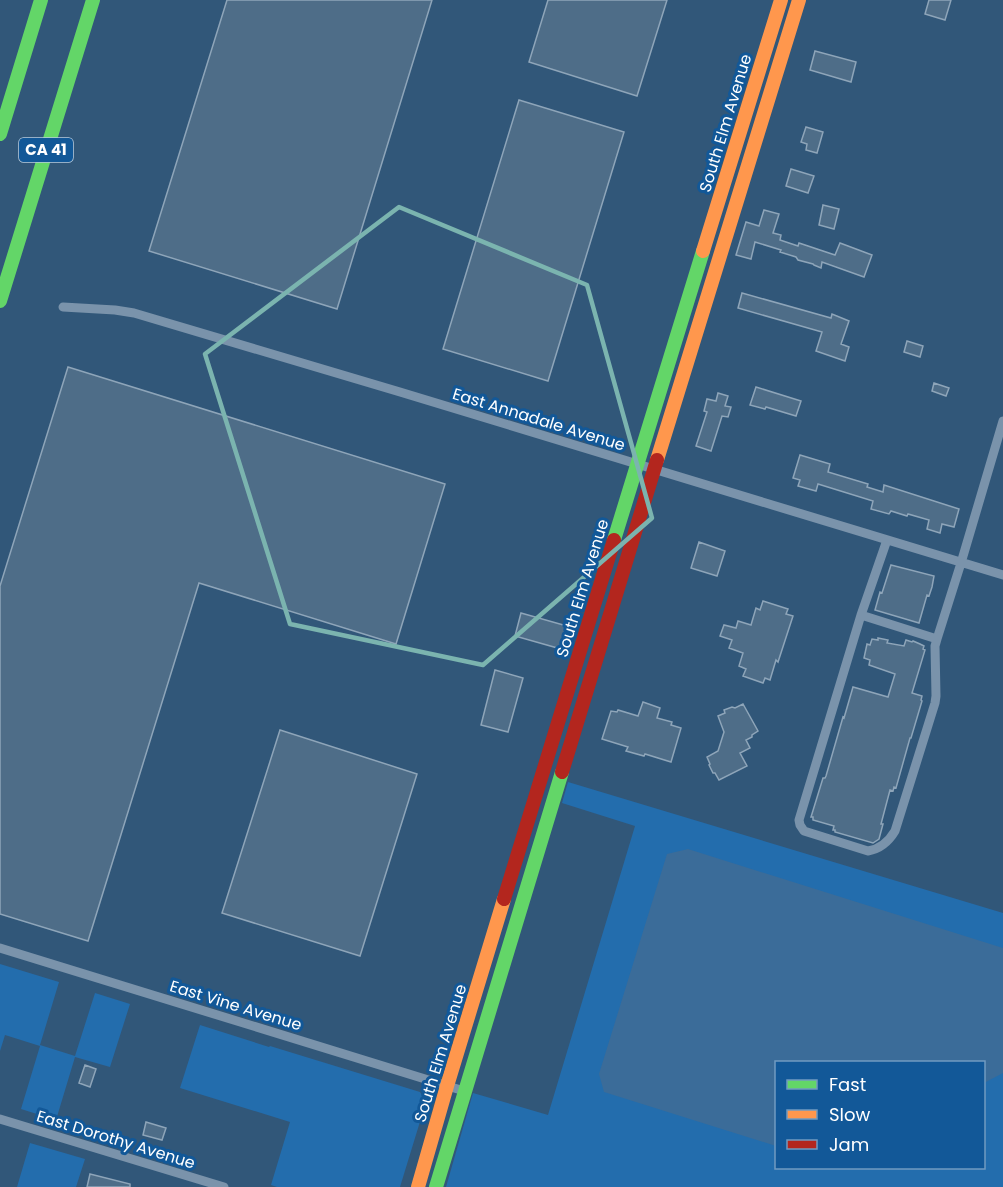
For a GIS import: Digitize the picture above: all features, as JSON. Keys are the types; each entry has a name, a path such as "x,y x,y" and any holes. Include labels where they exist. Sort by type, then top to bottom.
{"main road":[{"name":"CA 41","path":"0,134 41,0"},
{"name":"CA 41","path":"0,301 93,0"},
{"name":"South Elm Avenue","path":"418,1187 447,1086 781,0"},
{"name":"South Elm Avenue","path":"436,1187 799,0"}],"street":[{"name":"East Annadale Avenue","path":"63,307 134,313 1003,575"},
{"path":"887,540 861,615 799,820 804,831 868,851 876,850 891,838 895,831 936,696 935,646 1003,422"},
{"path":"861,615 937,639"},
{"name":"East Vine Avenue","path":"0,948 464,1091"},
{"name":"East Dorothy Avenue","path":"0,1119 224,1187"}],"highlighted area":[{"path":"399,207 587,285 652,518 483,665 290,624 205,354"}],"shaded area":[{"path":"568,782 1003,913 1003,1187 446,1187 473,1093 548,1115 635,826 562,803"},
{"path":"688,849 1003,948 1003,1073 985,1082 985,1061 775,1061 775,1146 604,1092 599,1074 667,854"},
{"path":"0,964 59,982 40,1045 75,1056 95,993 130,1004 110,1067 75,1057 56,1120 21,1109 40,1046 5,1035 0,1051"},
{"path":"200,1025 420,1092 426,1102 400,1187 277,1187 271,1185 290,1122 180,1088"},
{"path":"30,1143 85,1159 76,1187 17,1187"}],"building":[{"path":"227,0 432,0 337,309 149,251"},
{"path":"548,0 667,0 637,96 529,62"},
{"path":"929,0 951,0 945,20 925,14"},
{"path":"815,51 856,62 851,82 810,70"},
{"path":"519,100 624,132 548,381 443,349"},
{"path":"806,127 823,132 817,153 806,150 807,144 801,142"},
{"path":"791,169 814,176 808,193 786,186"},
{"path":"823,205 839,209 834,229 819,225"},
{"path":"764,210 779,214 773,233 781,235 780,240 798,246 799,243 835,255 840,243 872,255 864,277 822,262 821,268 780,252 781,250 755,242 751,259 736,255 746,222 759,226"},
{"path":"742,293 831,318 832,314 849,321 841,344 849,347 845,361 816,351 822,332 738,308"},
{"path":"907,341 923,346 920,357 904,352"},
{"path":"68,367 445,484 396,644 199,583 88,941 0,914 0,586"},
{"path":"934,383 949,388 946,396 932,391"},
{"path":"756,387 801,401 796,416 750,405"},
{"path":"718,393 728,396 725,406 731,407 728,417 722,416 711,451 696,446 707,412 704,411 707,399 716,401"},
{"path":"800,455 830,464 828,472 868,484 867,487 883,492 884,485 959,509 954,527 942,524 940,533 927,529 929,520 908,514 907,516 891,511 889,514 871,509 873,501 818,484 816,491 798,486 800,480 793,478"},
{"path":"699,542 725,551 717,576 691,568"},
{"path":"891,565 934,576 919,623 875,610"},
{"path":"763,601 788,609 786,614 793,616 770,680 765,678 763,683 743,676 746,669 739,666 743,653 729,648 732,640 720,636 724,625 736,628 738,621 751,625 756,608 760,610"},
{"path":"521,613 567,626 561,649 515,636"},
{"path":"878,638 888,640 887,643 904,646 906,640 913,641 924,646 925,650 912,693 922,696 922,701 896,788 894,787 893,791 890,790 879,839 873,843 835,832 834,826 813,820 811,817 853,687 888,697 895,674 869,665 870,660 864,658 867,644 870,645 872,639 878,640"},
{"path":"495,670 523,678 508,732 481,725"},
{"path":"643,702 660,708 657,718 672,722 671,725 681,728 671,762 626,751 628,747 602,739 611,711 617,712 618,710 638,716"},
{"path":"743,704 758,731 746,740 750,748 740,753 747,766 719,780 713,773 707,757 718,751 724,732 718,716 725,713 724,710"},
{"path":"280,730 417,774 360,956 222,913"},
{"path":"85,1065 96,1069 90,1087 79,1083"},
{"path":"146,1122 166,1128 162,1140 143,1135"},
{"path":"90,1174 130,1184 130,1187 87,1187"}],"traffic: fast":[{"path":"0,134 41,0"},
{"path":"0,301 93,0"},
{"path":"614,540 703,251"},
{"path":"436,1187 562,772"}],"traffic: slow":[{"path":"703,251 781,0"},
{"path":"657,460 799,0"},
{"path":"418,1187 504,899"}],"traffic: jam":[{"path":"562,772 657,460"},
{"path":"504,899 614,540"}]}
